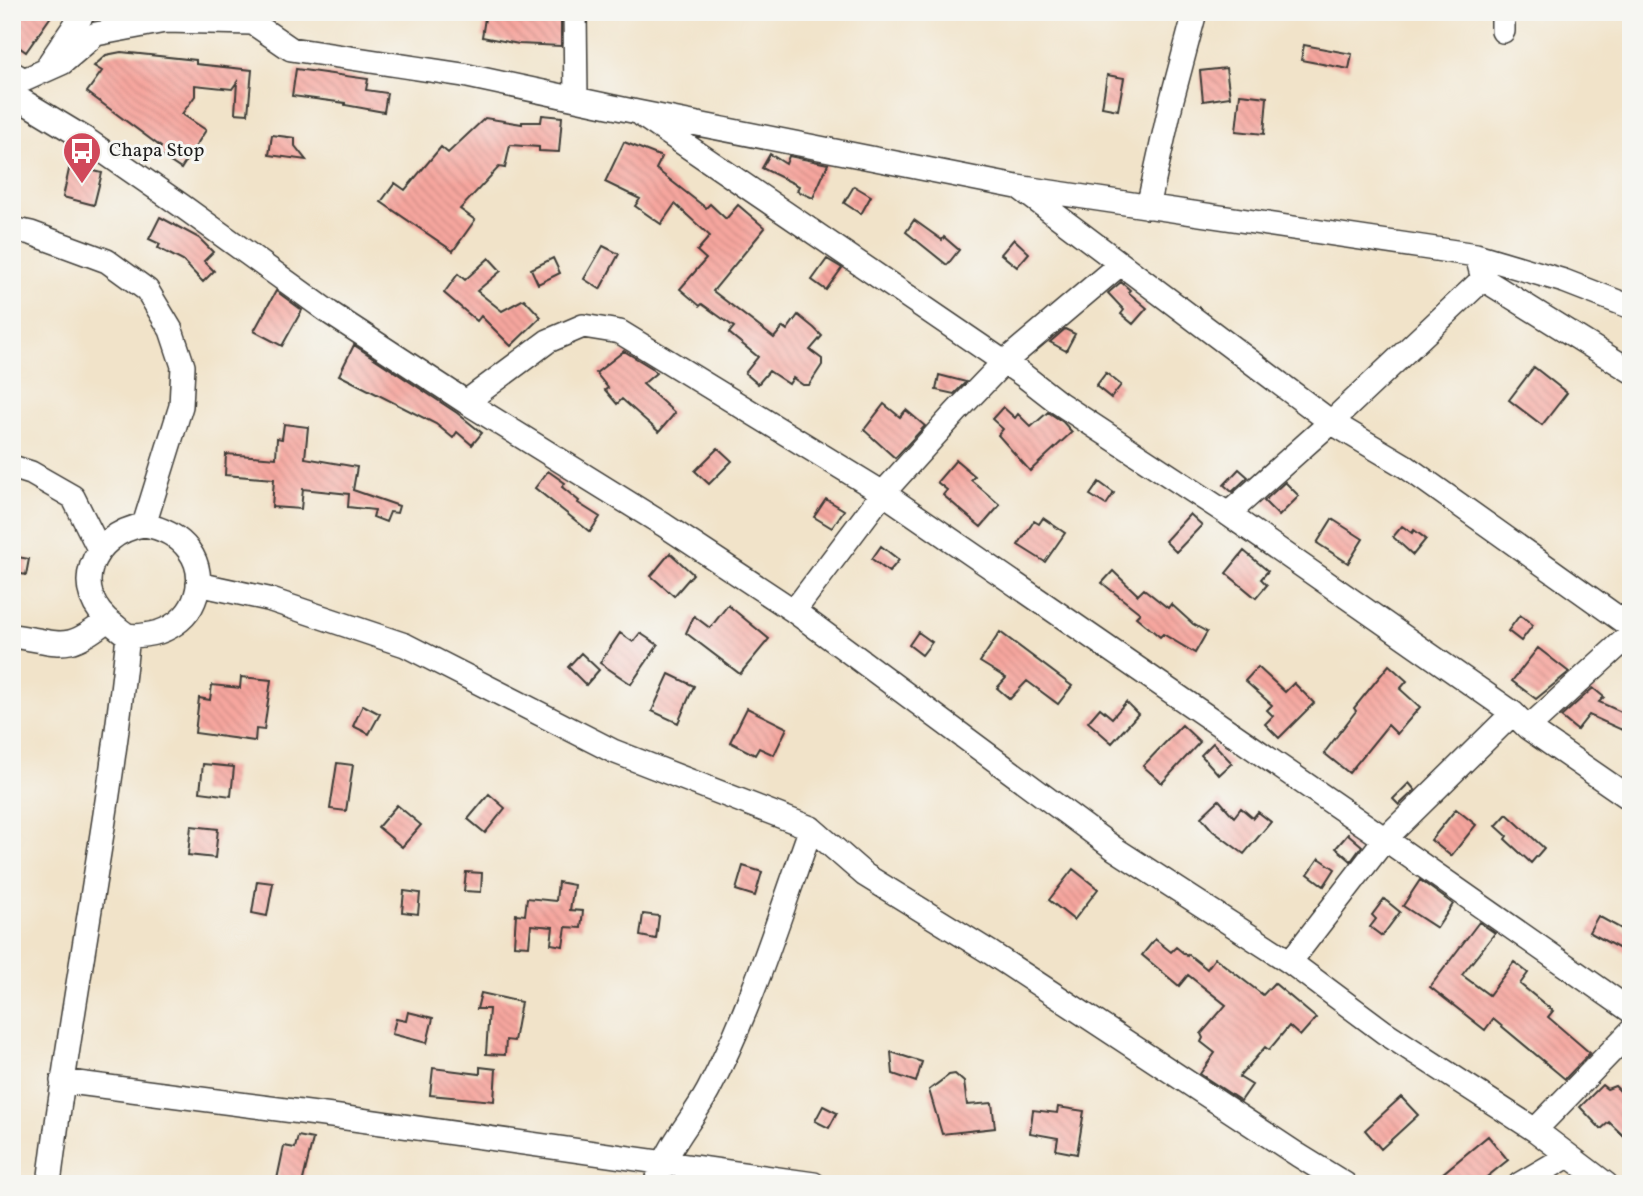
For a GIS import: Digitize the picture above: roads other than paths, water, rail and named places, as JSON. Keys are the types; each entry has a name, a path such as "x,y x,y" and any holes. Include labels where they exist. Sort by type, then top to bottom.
{"street":[{"path":"84,12 17,108 84,138 243,248 330,313 466,402 664,525 794,611 1115,849 1290,962 1384,1032 1535,1130 1606,1184"},
{"path":"575,12 576,98"},
{"path":"1149,207 1172,99 1195,12"},
{"path":"12,74 24,80 62,63 96,34 164,20 253,23 291,50 463,75 1017,187 1476,255 1564,281 1631,307"},
{"path":"637,112 1059,402 1228,514 1631,799"},
{"path":"1017,187 1331,422 1405,466 1631,627"},
{"path":"12,229 32,233 107,261 147,290 171,330 183,366 181,406 144,525"},
{"path":"1476,255 1483,279 1631,371"},
{"path":"794,611 883,493 930,439 1003,363 1119,265"},
{"path":"1228,514 1331,422 1483,279"},
{"path":"466,402 548,341 583,326 620,332 883,493 1385,838 1631,1011"},
{"path":"12,467 31,473 73,497 99,549"},
{"path":"144,525 161,528 177,536 189,550 197,566 198,584 194,602 184,617 169,628 152,634 128,635 107,620 97,608 91,594 89,578 99,549 111,536 127,528 144,525"},
{"path":"198,584 268,599 405,645 613,751 811,828 865,875 991,953 1345,1184"},
{"path":"12,636 62,645 84,637 107,620"},
{"path":"1290,962 1385,838 1520,720 1631,634"},
{"path":"49,1184 62,1080 121,705 128,635"},
{"path":"656,1184 662,1161 708,1092 753,992 811,828"},
{"path":"1535,1130 1631,1031"},
{"path":"62,1080 814,1184"},
{"path":"1520,1184 1567,1156"}],"place":[{"name":"Chapa Stop","path":"82,185"}]}
